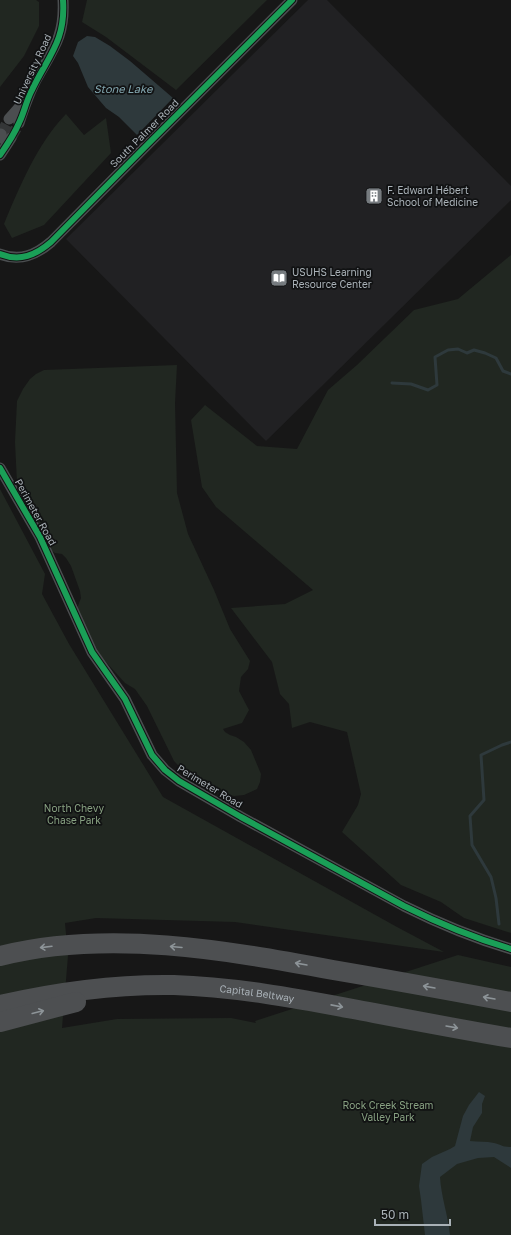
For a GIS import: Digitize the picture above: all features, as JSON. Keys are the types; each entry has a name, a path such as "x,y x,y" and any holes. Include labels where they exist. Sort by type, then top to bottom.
{"highway":[{"path":"0,950 21,950 75,944 173,946 230,952 292,962 511,1002"},
{"path":"0,956 21,950"},
{"path":"0,1022 76,1002 173,985"},
{"name":"Capital Beltway","path":"0,1005 40,996 75,991 173,985 229,989 284,996 511,1038"}],"street":[{"name":"University Road","path":"14,121 28,98 36,80 59,39 63,19 63,0"},
{"name":"South Palmer Road","path":"0,254 8,257 28,256 41,250 51,242 292,0"},
{"path":"0,155 4,137"},
{"name":"Perimeter Road","path":"0,468 40,537 92,652 125,699 152,755 165,770 179,781 241,817 404,906 475,938 511,949"}],"shaded area":[{"path":"308,0 327,0 511,186 511,200 266,441 66,239"}],"green space":[{"path":"0,0 36,0 39,2 39,26 24,56 0,87"},
{"path":"87,0 267,0 176,90 106,37 82,22"},
{"path":"66,114 84,135 106,118 111,153 44,225 12,238 4,224 16,195 46,138"},
{"path":"511,255 511,933 464,918 441,902 401,885 342,832 358,805 361,794 347,732 310,722 292,728 289,704 280,694 272,662 231,608 285,604 313,590 216,507 202,487 191,420 205,405 257,446 297,449 328,390 357,365 414,310 458,299"},
{"path":"177,365 175,403 177,493 188,534 230,629 250,661 248,669 241,677 239,691 249,710 242,723 223,729 225,732 244,742 251,750 261,774 257,789 244,795 234,796 223,793 182,769 174,761 147,706 135,689 125,683 96,651 76,611 81,598 71,566 62,554 55,553 49,549 22,497 17,483 15,442 17,401 30,379 36,374 44,370"},
{"path":"0,489 45,574 42,594 69,644 163,797 444,952 235,922 96,918 65,923 68,956 62,1028 117,1019 231,1018 256,1023 255,1021 458,955 511,967 511,1235 0,1235"}],"water":[{"name":"Stone Lake","path":"87,36 95,37 110,46 173,98 137,135 119,117 106,108 88,87 78,63 73,56 78,42"},
{"path":"479,1092 485,1096 482,1104 482,1113 473,1127 470,1141 491,1142 511,1147 511,1168 494,1157 478,1158 457,1164 440,1177 450,1235 425,1235 419,1186 422,1164 432,1157 455,1146 463,1116"}],"waterway":[{"path":"392,383 411,384 428,390 437,385 435,357 448,350 458,349 467,353 474,350 496,358 503,371 511,374"},
{"path":"499,924 496,898 491,877 472,845 470,816 484,800 481,755 511,742"}],"tunnel":[{"path":"1,134 9,119"},
{"path":"11,138 19,123"}],"cycle path":[{"path":"0,155 17,127 31,92 54,49 62,27 63,0"},
{"path":"0,254 14,257 27,256 34,254 51,242 292,0"},
{"path":"0,468 40,537 92,652 125,699 152,755 165,770 179,781 241,817 404,906 456,930 511,949"}],"place":[{"name":"F. Edward Hébert School of Medicine","path":"374,196"},
{"name":"USUHS Learning Resource Center","path":"279,278"}],"park label":[{"name":"North Chevy Chase Park","path":"74,814"},
{"name":"Rock Creek Stream Valley Park","path":"388,1110"}]}
